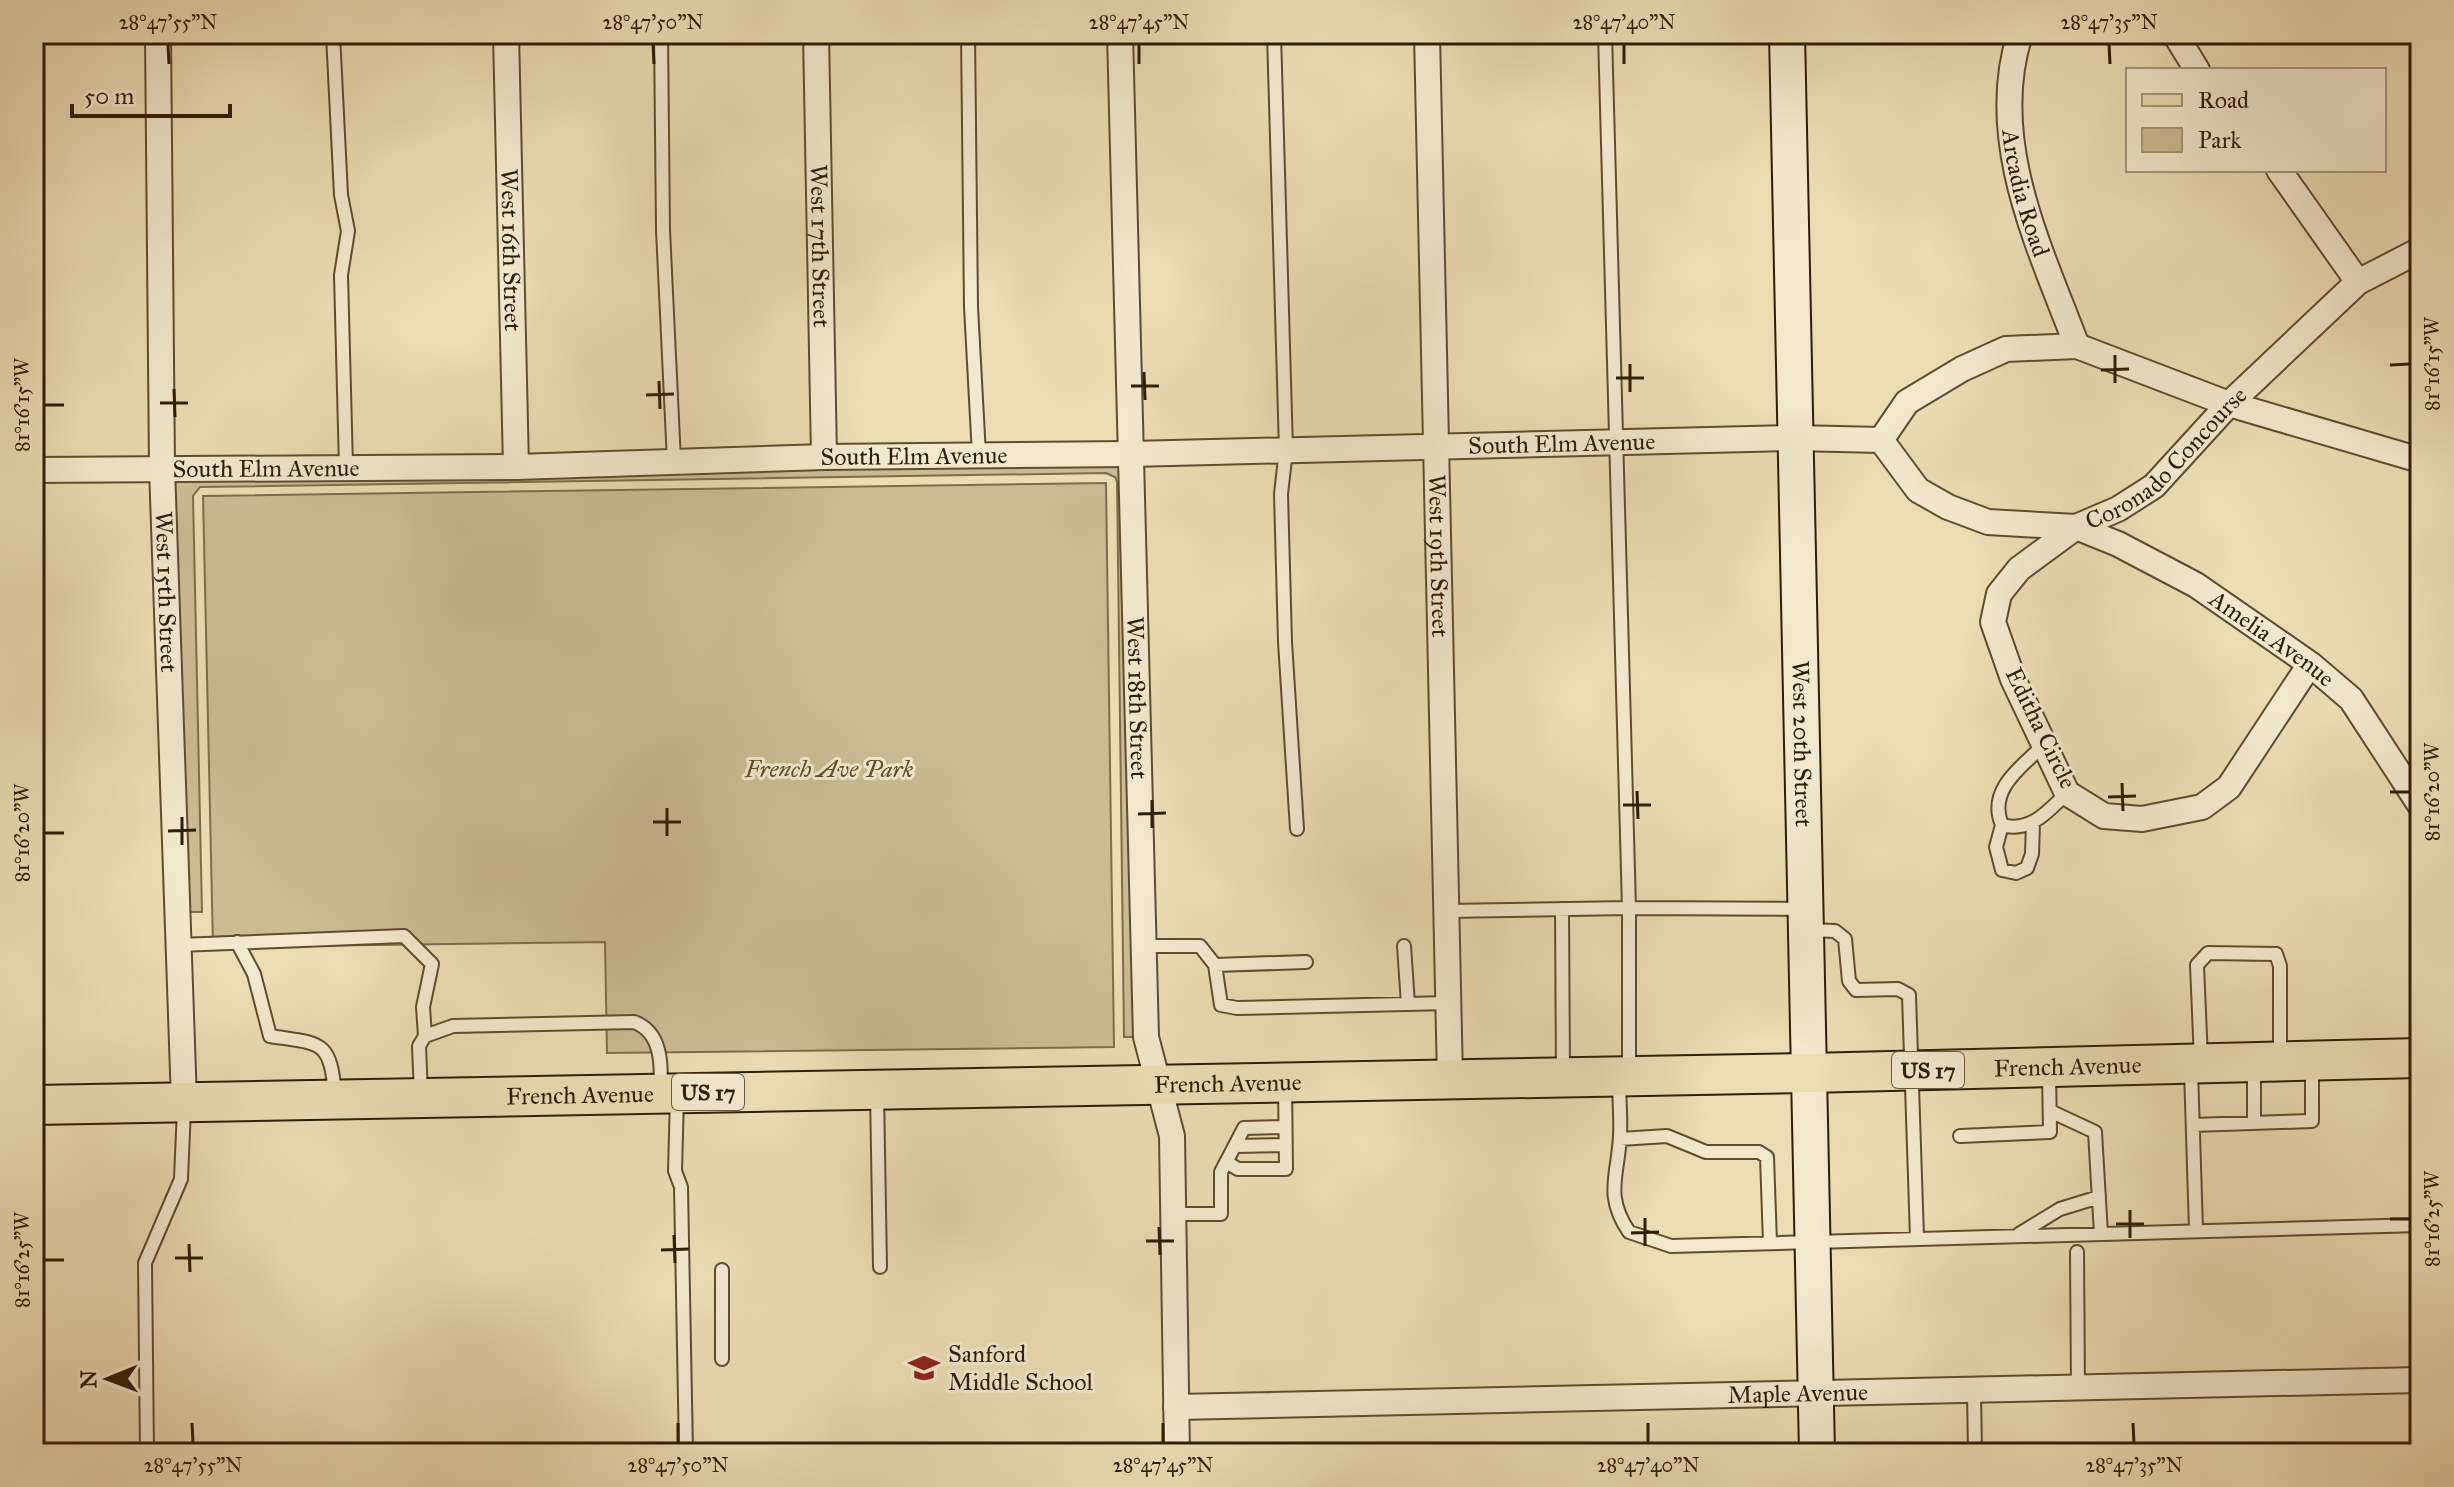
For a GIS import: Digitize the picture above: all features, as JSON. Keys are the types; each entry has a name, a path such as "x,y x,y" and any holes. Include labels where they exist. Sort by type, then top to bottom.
{"main road":[{"name":"French Avenue","path":"34,1105 1808,1073 2420,1058"}],"street":[{"name":"West 15th Street","path":"158,34 162,468 184,1101"},
{"name":"West 16th Street","path":"506,34 516,467"},
{"name":"West 17th Street","path":"816,34 824,457"},
{"name":"West 18th Street","path":"1120,34 1146,1037 1172,1136 1177,1453"},
{"name":"West 19th Street","path":"1427,34 1450,1079"},
{"name":"West 20th Street","path":"1787,34 1817,1453"},
{"name":"Arcadia Road","path":"2020,34 2010,77 2018,182 2077,346"},
{"path":"2175,34 2196,68"},
{"path":"2280,172 2358,282"},
{"name":"Coronado Concourse","path":"1881,440 1918,490 1948,507 1988,522 2076,527 2118,509 2154,486 2229,404 2358,282 2420,250"},
{"path":"1795,438 1881,440 1907,402 1962,369 2006,349 2077,346 2229,404 2420,460"},
{"name":"South Elm Avenue","path":"34,470 516,467 824,457 1131,454 1795,438"},
{"name":"Amelia Avenue","path":"2076,527 2118,544 2196,585 2310,664 2351,699 2420,805"},
{"name":"Editha Circle","path":"2076,527 2019,569 1999,594 1993,622 2013,679 2067,793 2104,816 2142,819 2202,807 2229,787 2310,664"},
{"name":"Maple Avenue","path":"1176,1407 1816,1396 2420,1380"}],"lane":[{"path":"333,34 341,195 348,231 341,275 346,467"},
{"path":"661,34 663,230 674,461"},
{"path":"968,34 971,292 979,455"},
{"path":"1274,34 1286,450 1281,494 1285,642 1297,829"},
{"path":"1605,34 1629,908 1624,1076 1620,1139 1614,1162 1614,1205 1629,1232 1671,1246 2420,1225"},
{"path":"2033,824 2032,854 2027,868 2016,873 2002,870 1997,858 2002,825 1997,802 2007,781 2044,745"},
{"path":"2002,825 2014,829 2033,824 2067,793"},
{"path":"1446,911 1629,908 1805,919 1835,931 1845,939 1849,981 1856,990 1898,989 1909,995 1917,1238"},
{"path":"1562,909 1563,1077"},
{"path":"179,945 404,936 432,964 423,1007 425,1036 419,1046 421,1097"},
{"path":"237,942 254,974 270,1036 312,1043 332,1059 335,1098"},
{"path":"1143,946 1200,946 1215,965 1221,1005 1237,1008 1448,1003"},
{"path":"1404,946 1408,1004"},
{"path":"2193,1125 2312,1121 2282,1061 2280,966 2276,954 2208,953 2197,965 2193,1125 2196,1230"},
{"path":"1215,965 1306,962"},
{"path":"425,1036 453,1026 634,1022 647,1030 659,1050 668,1092 675,1171 681,1187 686,1453"},
{"path":"2254,1123 2282,1061"},
{"path":"1960,1136 2050,1132 2048,1068"},
{"path":"1226,1162 1238,1169 1286,1169 1285,1082"},
{"path":"877,1089 880,1267"},
{"path":"147,1453 145,1263 181,1179 184,1101"},
{"path":"2050,1111 2095,1132 2101,1234"},
{"path":"1173,1214 1221,1214 1221,1172 1244,1128 1285,1127"},
{"path":"1620,1139 1667,1136 1706,1152 1759,1152 1767,1157 1770,1243"},
{"path":"1235,1146 1285,1145"},
{"path":"2016,1236 2060,1209 2099,1197"},
{"path":"2077,1252 2078,1389"},
{"path":"722,1270 722,1359"},
{"path":"1974,1391 1975,1453"}],"green space":[{"path":"1119,465 1134,1037 1124,1037 1117,482 1115,477 1106,473 200,487 193,496 202,912 190,912 174,479"},
{"name":"French Ave Park","path":"1106,483 1114,1047 607,1053 605,942 213,947 203,496"}],"place":[{"name":"Sanford Middle School","path":"924,1368"}]}
